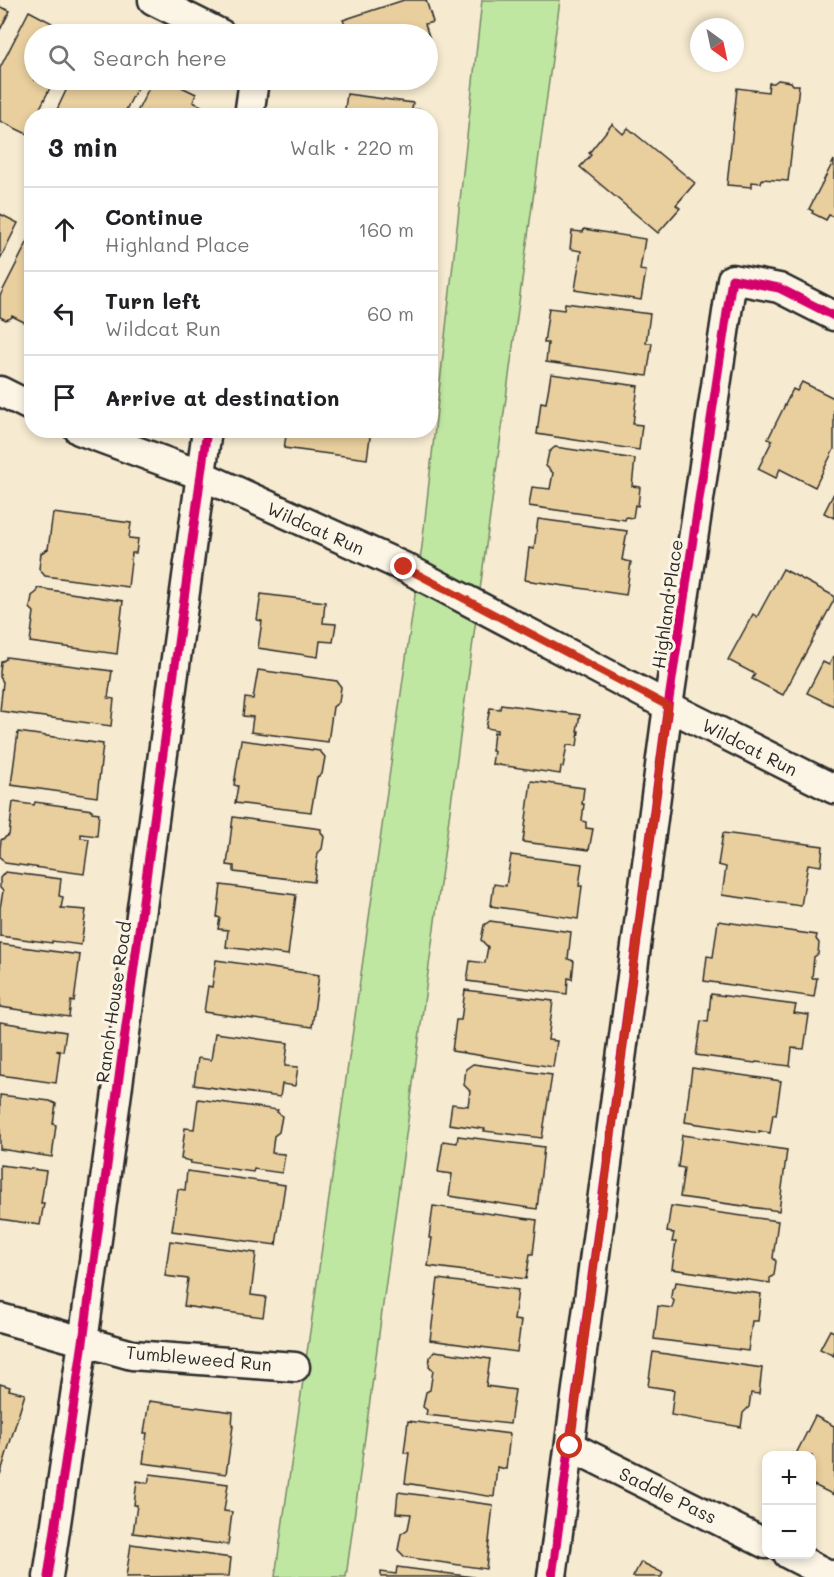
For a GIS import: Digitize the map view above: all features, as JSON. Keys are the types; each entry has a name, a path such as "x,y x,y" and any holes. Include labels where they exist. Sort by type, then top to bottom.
{"street":[{"path":"153,0 201,24"},
{"path":"250,108 253,90"},
{"name":"Highland Place","path":"552,1577 668,706 732,279 779,288 834,316"},
{"path":"0,391 24,403"},
{"name":"Wildcat Run","path":"101,438 201,475 404,567 668,706 834,789"},
{"name":"Ranch House Road","path":"48,1577 83,1342 206,438"},
{"name":"Tumbleweed Run","path":"0,1318 132,1355 295,1367"},
{"name":"Saddle Pass","path":"570,1446 762,1542"},
{"path":"798,1559 833,1577"}],"green space":[{"path":"482,0 560,0 346,1577 275,1577 422,546 434,438 438,438 438,400"}],"building":[{"path":"404,0 426,0 433,22 425,24 345,24 343,20"},
{"path":"0,7 10,11 0,30"},
{"path":"29,11 52,23 24,24 24,90 49,90 40,108 24,108 24,133 0,121 0,68"},
{"path":"778,80 799,85 788,181 762,179 761,183 752,182 752,187 727,185 737,88 768,92 769,83"},
{"path":"66,90 136,90 127,108 58,108"},
{"path":"148,90 188,90 196,94 193,102 206,108 139,108"},
{"path":"347,94 413,103 412,108 345,108"},
{"path":"612,124 623,134 628,128 695,183 676,205 680,208 658,233 580,167"},
{"path":"834,160 834,217 829,215 826,220 809,209"},
{"path":"0,214 18,223 0,259"},
{"path":"584,229 645,239 640,270 646,271 641,300 575,290 581,251 570,249 572,231 583,232"},
{"path":"24,249 24,322 12,316 6,320 0,317 0,296"},
{"path":"565,303 650,314 646,343 652,343 647,376 546,362 548,343 544,343 549,308 564,310"},
{"path":"551,374 638,386 633,424 642,425 639,450 537,434 541,402 546,403"},
{"path":"802,382 834,398 834,449 815,487 780,469 776,478 758,469 772,441 768,439 793,389 797,391"},
{"path":"286,438 370,438 367,459 284,448"},
{"path":"555,447 635,459 632,486 640,487 638,506 635,505 633,518 626,517 625,520 529,506 532,487 550,489 553,473 546,466 549,452"},
{"path":"834,493 834,518 824,513"},
{"path":"53,513 131,523 129,538 138,539 136,553 132,553 128,587 45,576 39,569 41,553 48,549"},
{"path":"538,519 627,531 622,560 631,562 626,595 525,580 529,548 534,549"},
{"path":"783,569 834,596 834,600 783,695 752,679 755,674 728,660 753,614 757,617"},
{"path":"37,588 123,601 117,654 30,642 34,612 30,608 32,596 37,592"},
{"path":"261,594 325,602 323,623 336,624 333,642 320,641 318,657 258,648 262,621 257,620"},
{"path":"834,655 834,706 807,693 823,662 829,665"},
{"path":"6,657 112,671 108,698 114,699 111,726 0,711 3,682 0,677 1,662"},
{"path":"258,670 337,681 341,687 339,702 333,707 328,742 251,732 253,717 243,716 245,698 253,699"},
{"path":"501,704 580,715 577,746 567,745 560,774 492,764 494,732 497,733 497,730 486,728 490,708 500,709"},
{"path":"18,732 103,744 97,797 11,785"},
{"path":"241,740 320,751 325,757 322,774 317,777 311,812 235,803 238,786 234,785"},
{"path":"531,781 584,788 582,821 586,822 586,828 593,829 589,850 523,842"},
{"path":"13,802 34,805 35,802 99,813 97,836 81,834 81,838 89,839 84,874 5,863 0,857 1,840 9,835"},
{"path":"233,817 321,829 324,837 322,849 318,853 314,882 234,872 234,866 227,865"},
{"path":"723,833 823,846 821,866 808,864 801,906 722,895 726,867 718,865"},
{"path":"511,855 582,864 578,919 491,906 494,884 506,886"},
{"path":"5,872 61,879 59,896 63,897 61,908 86,910 81,945 0,936 0,908 3,891 0,888 0,878"},
{"path":"221,885 296,895 288,955 226,947 228,930 218,929 220,918 217,917"},
{"path":"490,921 571,932 568,959 574,961 572,979 568,978 567,994 467,981 470,961 485,963 488,947 481,940 484,925"},
{"path":"718,921 817,935 818,954 814,957 812,978 817,978 814,997 704,981 707,956 713,957"},
{"path":"0,944 80,955 74,1002 71,1001 69,1017 0,1007"},
{"path":"216,960 319,975 312,1027 204,1012 208,986 212,987"},
{"path":"465,990 553,1001 548,1040 557,1041 553,1067 452,1051 456,1020 461,1020"},
{"path":"711,994 796,1005 794,1013 809,1015 804,1049 792,1048 790,1066 696,1055 701,1021 708,1022"},
{"path":"0,1022 66,1032 63,1051 57,1051 60,1052 56,1083 0,1075"},
{"path":"215,1033 288,1043 285,1066 298,1067 295,1086 282,1084 280,1097 194,1085 198,1058 211,1060"},
{"path":"473,1064 552,1075 542,1138 449,1124 452,1104 468,1106 470,1091 464,1085 466,1069"},
{"path":"692,1068 781,1081 776,1115 773,1114 770,1133 685,1122"},
{"path":"0,1095 50,1101 56,1104 52,1157 0,1149"},
{"path":"198,1099 278,1110 277,1112 282,1116 279,1132 274,1136 272,1153 285,1154 282,1173 254,1169 253,1172 190,1163 191,1161 181,1159 185,1128 194,1129"},
{"path":"682,1135 787,1150 779,1211 680,1197 684,1168 678,1167"},
{"path":"458,1136 544,1147 537,1209 449,1196 452,1174 438,1172 443,1141 457,1143"},
{"path":"0,1165 46,1171 40,1225 0,1219"},
{"path":"187,1171 285,1185 276,1245 172,1231 178,1189 185,1190"},
{"path":"433,1206 537,1220 533,1254 530,1254 526,1279 428,1266"},
{"path":"671,1206 778,1221 773,1258 776,1261 770,1283 672,1269 676,1242 672,1242 674,1233 667,1232"},
{"path":"170,1241 256,1253 251,1295 266,1297 263,1317 184,1306 188,1279 165,1276"},
{"path":"438,1279 518,1290 514,1320 521,1321 517,1352 430,1340"},
{"path":"676,1282 761,1294 758,1321 752,1321 748,1351 654,1339 658,1306 672,1308 674,1301 671,1297 672,1289"},
{"path":"830,1330 834,1332 834,1356 820,1349"},
{"path":"435,1351 490,1359 486,1386 515,1390 510,1424 426,1415 427,1410 423,1407 426,1392 430,1390 433,1370 429,1366 430,1357"},
{"path":"653,1352 762,1368 759,1394 751,1393 749,1407 743,1413 741,1427 671,1415 674,1390 648,1386"},
{"path":"0,1384 10,1387 9,1390 25,1394 0,1475"},
{"path":"149,1401 233,1412 226,1474 143,1463 147,1433 144,1433"},
{"path":"815,1416 834,1426 834,1495 816,1486 816,1451 798,1451"},
{"path":"408,1421 510,1434 506,1469 497,1467 494,1497 405,1483 409,1453 404,1453"},
{"path":"150,1474 228,1484 224,1511 232,1512 228,1545 133,1533 137,1505 134,1505 137,1481 148,1483"},
{"path":"398,1492 493,1505 486,1569 405,1557 398,1550 401,1534 408,1529 411,1514 396,1513"},
{"path":"131,1544 231,1558 229,1576 126,1577"},
{"path":"641,1562 663,1573 661,1577 633,1577"},
{"path":"397,1567 474,1577 381,1577 381,1572 396,1574"}],"cycle path":[{"path":"552,1577 668,706 732,279 779,288 834,316"},
{"path":"48,1577 83,1342 206,438"}],"route":[{"path":"404,567 668,706 570,1446"}]}
